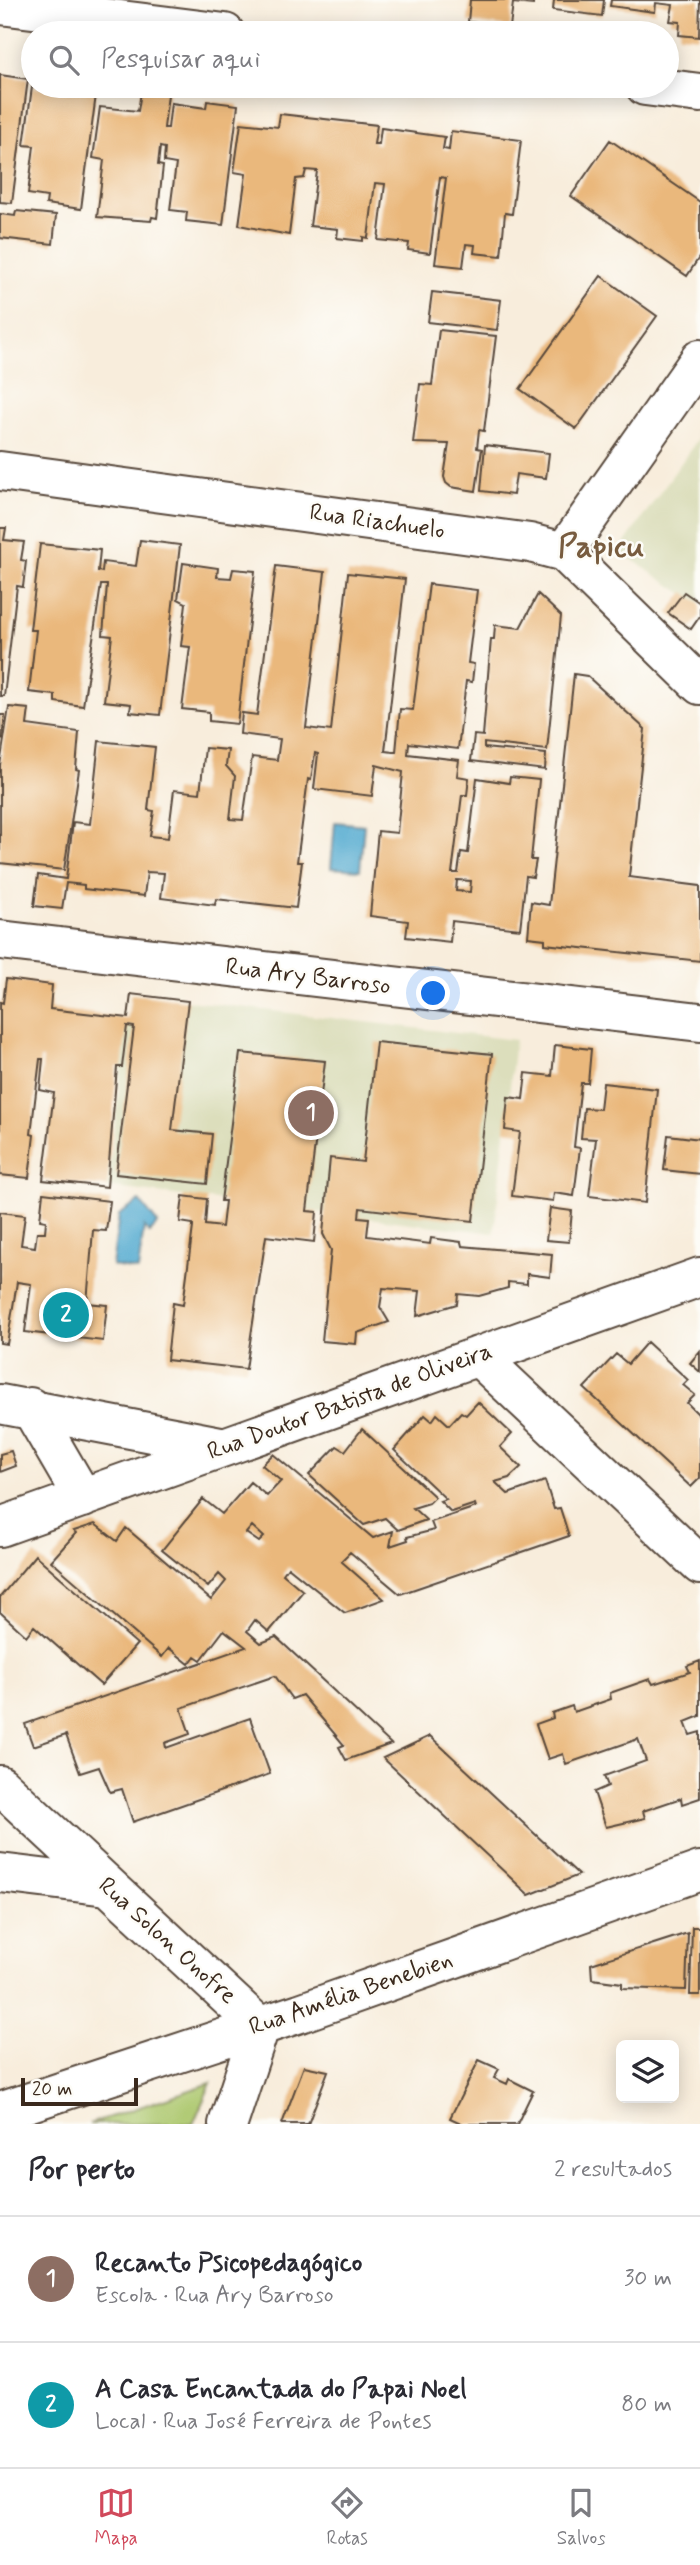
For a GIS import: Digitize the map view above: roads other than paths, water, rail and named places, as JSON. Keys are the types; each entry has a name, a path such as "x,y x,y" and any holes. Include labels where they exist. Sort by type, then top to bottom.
{"street":[{"path":"0,5 129,21"},
{"path":"679,90 700,93"},
{"path":"564,552 700,359"},
{"name":"Rua Riachuelo","path":"0,471 530,543 564,552 700,685"},
{"name":"Rua Ary Barroso","path":"0,940 700,1022"},
{"name":"Rua Doutor Batista de Oliveira","path":"0,1527 700,1277"},
{"path":"478,1356 700,1564"},
{"path":"15,1406 226,1447"},
{"path":"15,1406 83,1498"},
{"name":"Rua Solon Onofre","path":"0,1786 260,2026"},
{"name":"Rua Amélia Benebien","path":"0,2112 260,2026 700,1871"},
{"path":"0,1873 107,1886"},
{"path":"228,2124 260,2026"}],"water":[{"path":"335,822 364,825 360,870 331,868"},
{"path":"140,1201 158,1224 149,1233 144,1227 138,1270 112,1266 119,1215"}],"place":[{"name":"Recanto Psicopedagógico","path":"311,1113"},
{"name":"A Casa Encantada do Papai Noel","path":"66,1315"}],"district":[{"name":"Papicu","path":"601,547"}]}
